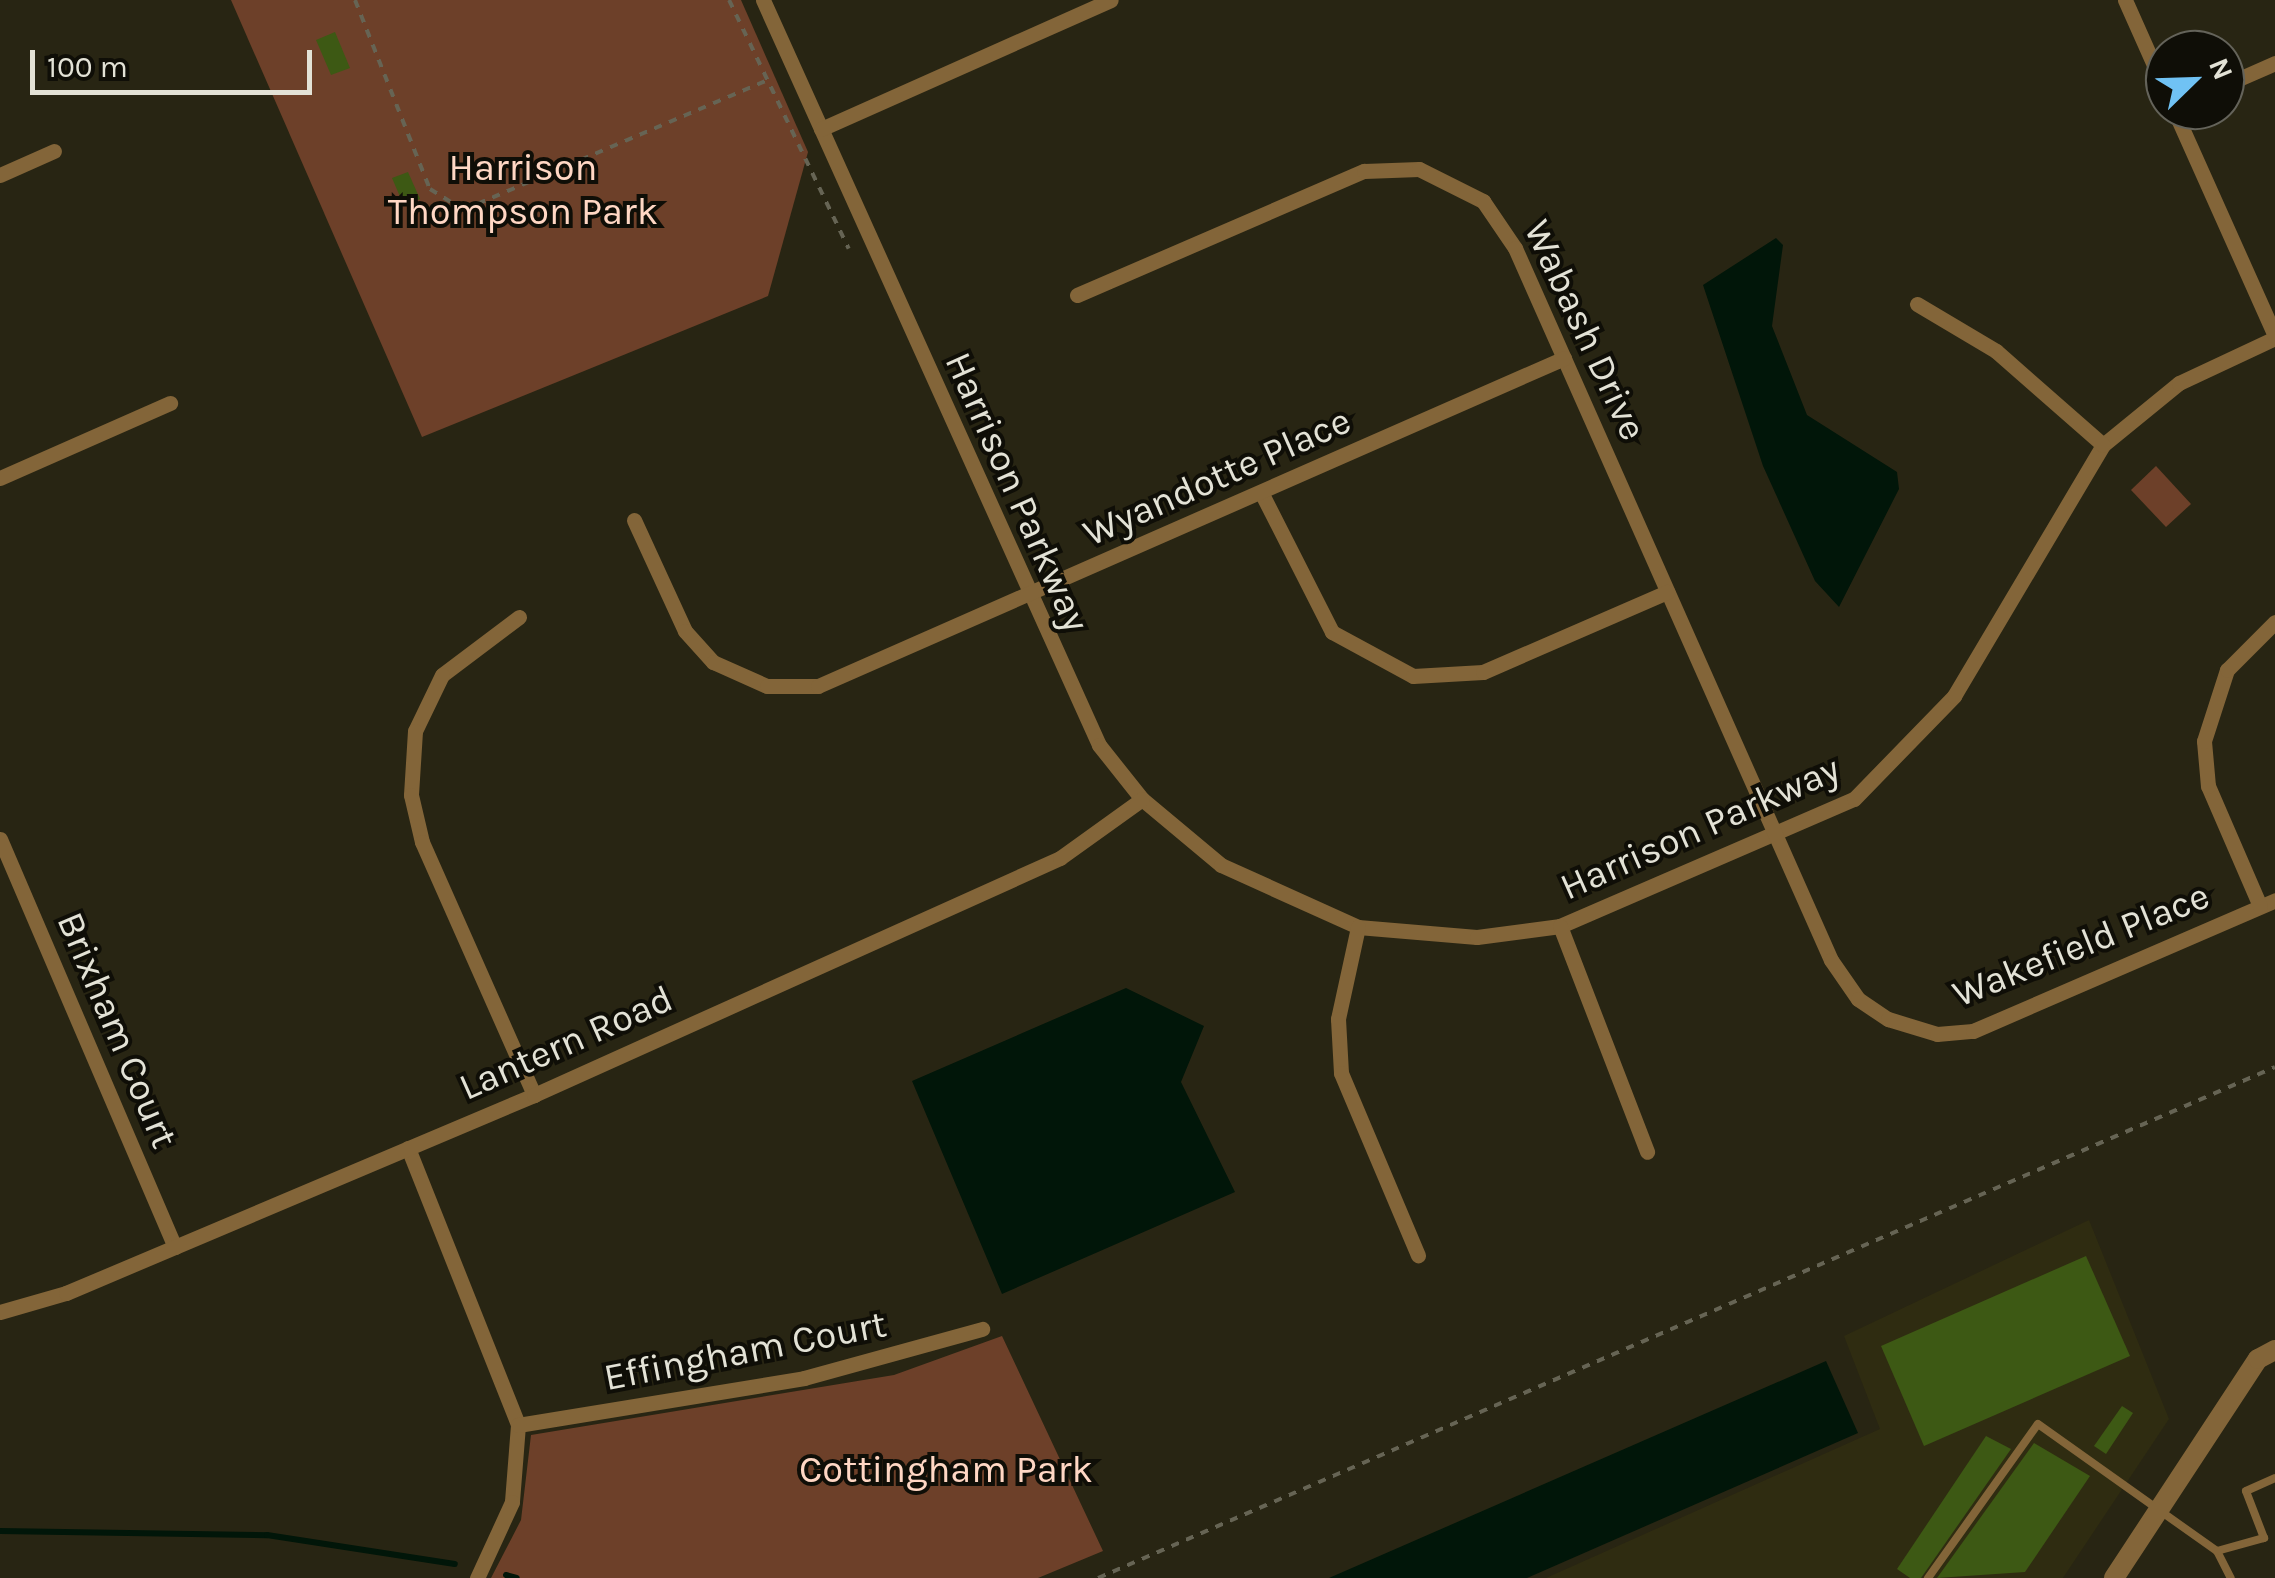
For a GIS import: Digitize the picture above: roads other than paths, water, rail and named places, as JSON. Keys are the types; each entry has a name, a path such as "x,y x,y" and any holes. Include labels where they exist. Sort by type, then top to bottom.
{"street":[{"name":"Harrison Parkway","path":"763,0 1084,719 1142,799 1256,886 1358,927 1477,937 1560,926 1776,838 1854,799 1925,734 2103,445 2179,384 2275,337"},
{"path":"820,129 1111,0"},
{"path":"2125,0 2145,45"},
{"path":"2245,76 2275,63"},
{"path":"2183,130 2275,337"},
{"path":"0,175 54,151"},
{"name":"Wabash Drive","path":"1077,295 1354,174 1419,169 1493,212 1564,358 1776,838"},
{"path":"1917,304 1996,351 2103,445"},
{"name":"Wyandotte Place","path":"634,520 697,646 767,686 831,683 1564,358"},
{"path":"0,478 170,403"},
{"path":"1262,494 1332,632 1413,676 1484,672 1666,592"},
{"path":"519,616 442,675 415,730 411,794 422,842 534,1094"},
{"path":"2268,903 2208,786 2204,741 2227,670 2275,622"},
{"name":"Lantern Road","path":"0,1312 175,1248 534,1094 1060,858 1142,799"},
{"name":"Wakefield Place","path":"1776,838 1850,990 1888,1019 1937,1034 1991,1025 2268,903"},
{"name":"Brixham Court","path":"0,839 175,1248"},
{"path":"1560,926 1646,1152"},
{"path":"1358,927 1338,1020 1341,1073 1418,1255"},
{"path":"408,1148 518,1424 512,1502 477,1578"},
{"name":"Effingham Court","path":"518,1424 804,1378 982,1329"},
{"path":"2114,1578 2258,1358 2275,1350"}],"lane":[{"path":"1928,1578 2038,1424 2217,1551 2231,1578"},
{"path":"2217,1551 2264,1538 2246,1491 2275,1478"}],"waterway":[{"path":"0,1531 267,1535 455,1564"},
{"path":"506,1575 517,1578"}],"park label":[{"name":"Harrison Thompson Park","path":"523,190"},
{"name":"Cottingham Park","path":"946,1470"}]}
